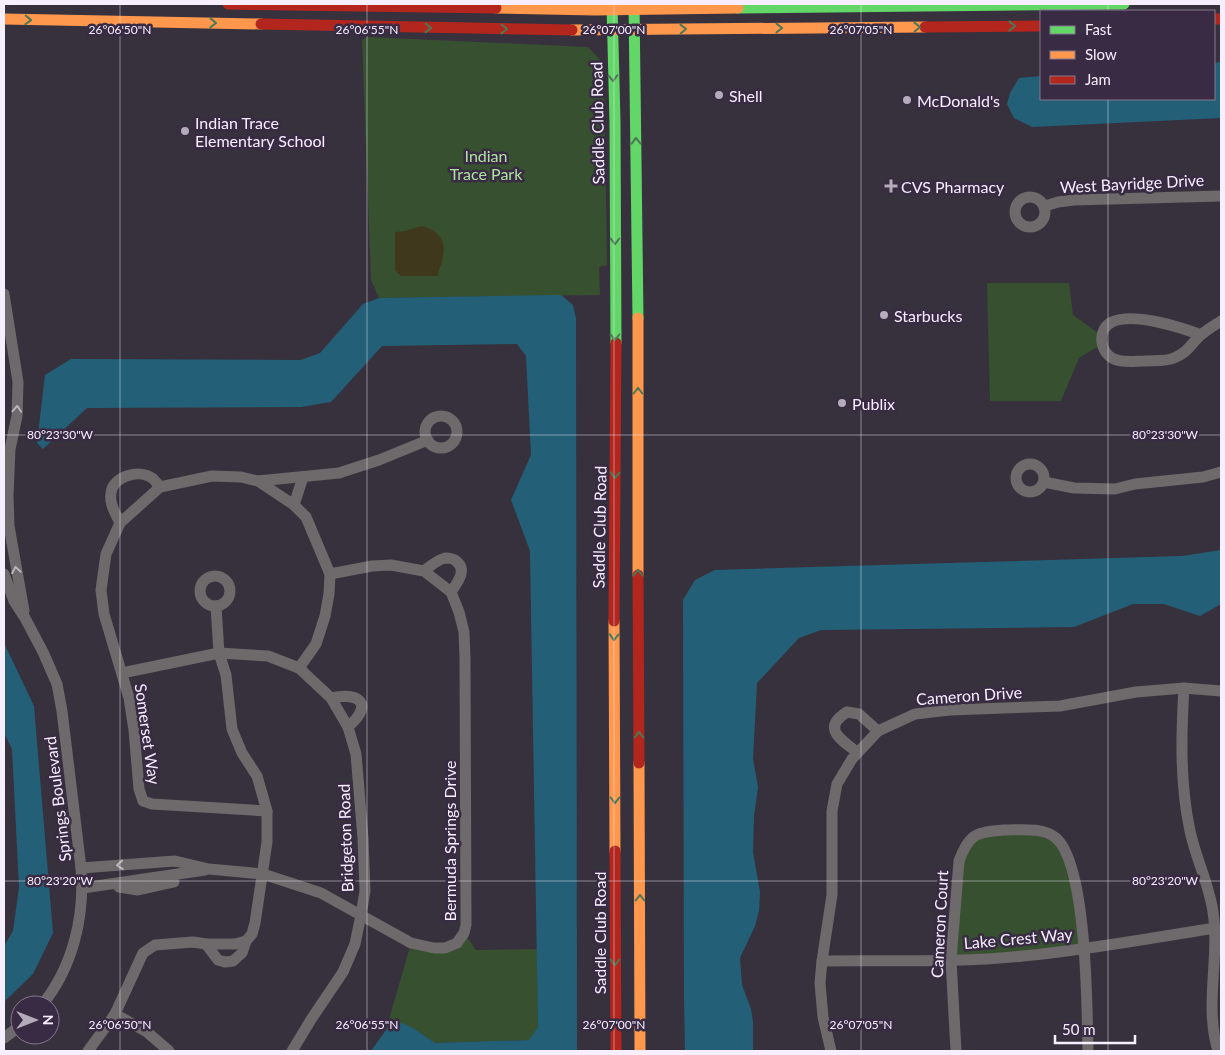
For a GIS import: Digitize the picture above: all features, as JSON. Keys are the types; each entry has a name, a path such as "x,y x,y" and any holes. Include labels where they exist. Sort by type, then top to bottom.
{"street":[{"path":"228,4 635,6 798,9 1124,4"},
{"path":"635,6 640,440 638,559 640,1051"},
{"name":"Saddle Club Road","path":"612,7 615,122 616,436 614,656 616,1051"},
{"path":"4,19 612,30 1040,26"},
{"name":"West Bayridge Drive","path":"1045,206 1074,200 1221,196"},
{"name":"Springs Boulevard","path":"4,294 18,382 17,416 10,448 6,526 25,618"},
{"path":"1201,334 1158,322 1114,321 1105,327 1102,344 1108,355 1118,360 1173,359 1192,347 1201,334 1221,320"},
{"path":"120,523 113,508 110,495 112,486 121,478 132,474 142,474 152,478 160,487 212,476 241,477 258,481 339,473 379,460 428,440"},
{"path":"1044,482 1074,488 1115,489 1135,484 1203,477 1221,472"},
{"path":"294,505 303,477"},
{"path":"258,481 294,505 306,517 330,574 329,594 322,626 316,644 299,668"},
{"name":"Somerset Way","path":"160,487 120,523 106,554 101,590 104,614 122,673 134,730 139,789 143,801 152,804 267,811"},
{"path":"330,574 372,566 391,565 424,571 451,592 459,582 462,570 459,563 454,559 446,558 437,561 424,571"},
{"name":"Springs Boulevard","path":"4,574 14,601 43,652 57,684 81,868 83,888 79,924 69,960 50,995"},
{"name":"Bermuda Springs Drive","path":"81,868 174,861 209,870 264,874 321,893 411,943 434,948 445,948 457,943 464,933 466,924 465,658 464,632 451,592"},
{"path":"206,944 218,960 225,962 233,961 242,954 255,923 264,874 267,842 267,811 257,776 242,753 232,729 226,675 219,653 216,606"},
{"name":"Bridgeton Road","path":"122,673 219,653 268,656 299,668 331,698 348,727 356,754 363,838 365,891 361,915 355,944 343,972 292,1051"},
{"path":"1184,688 1182,761 1186,811 1194,848 1210,898 1215,928 1212,1007 1214,1034 1218,1051"},
{"name":"Cameron Drive","path":"831,1051 820,995 822,960 832,895 832,811 837,784 857,752 878,731 914,714 950,710 1060,706 1136,692 1184,688 1221,690"},
{"path":"331,698 343,695 359,699 362,706 360,715 348,727"},
{"path":"857,752 837,736 834,727 837,718 847,712 859,714 878,731"},
{"name":"Cameron Court","path":"956,1051 951,960 959,861 964,846 974,835 984,831 1025,830 1041,831 1054,837 1063,846 1071,869 1085,949 1088,1051"},
{"name":"Bermuda Springs Drive","path":"83,888 107,885 138,890 169,884 209,870"},
{"name":"Lake Crest Way","path":"822,960 951,960 1021,956 1085,949 1215,928"},
{"path":"88,1051 115,1014 143,953 155,945 193,942 235,944 246,941"},
{"path":"115,1014 147,1032 169,1051"}],"green space":[{"name":"Indian Trace Park","path":"368,37 588,47 604,64 607,265 599,267 600,295 379,298 371,280 362,40"},
{"path":"987,283 1069,283 1073,315 1102,336 1102,344 1079,358 1061,401 990,401"},
{"path":"1025,830 1063,846 1085,949 951,960 959,861 974,835"},
{"path":"464,933 476,950 537,949 538,1027 530,1040 435,1043 413,1028 386,1030 411,943 445,948"}],"sand":[{"path":"422,226 440,236 444,245 443,259 438,276 401,276 395,270 395,232"}],"water":[{"path":"1221,62 1221,118 1032,127 1014,118 1007,104 1010,93 1019,78 1040,76 1040,100 1215,100 1215,63"},
{"path":"561,295 573,305 576,318 577,1051 371,1051 386,1030 402,1023 435,1043 529,1040 538,1027 530,551 511,500 531,455 526,356 517,344 382,346 331,402 301,407 87,408 43,449 37,443 45,375 71,359 301,360 320,353 363,304 379,298"},
{"path":"1221,550 1221,604 1200,616 1164,604 1133,604 1074,627 821,630 799,638 757,683 753,759 758,787 754,816 753,852 760,892 759,911 755,926 740,958 742,985 751,1009 753,1022 753,1051 685,1051 683,600 695,580 715,570 1182,556"},
{"path":"4,643 34,706 53,933 33,974 4,1002 4,946 13,931 19,887 12,749 4,733"}],"traffic: fast":[{"path":"612,4 615,122 616,343"},
{"path":"634,4 638,318"},
{"path":"738,8 1124,4"}],"traffic: slow":[{"path":"496,8 595,10 738,8"},
{"path":"4,19 261,24"},
{"path":"572,30 925,27"},
{"path":"638,318 638,575"},
{"path":"614,621 615,851"},
{"path":"639,763 640,1051"}],"traffic: jam":[{"path":"228,4 496,8"},
{"path":"1215,19 1221,19"},
{"path":"261,24 572,30"},
{"path":"925,27 1040,26"},
{"path":"614,621 616,343"},
{"path":"638,575 639,763"},
{"path":"615,851 616,1051"}],"place":[{"name":"Shell","path":"719,95"},
{"name":"McDonald's","path":"907,100"},
{"name":"Indian Trace Elementary School","path":"185,131"},
{"name":"CVS Pharmacy","path":"891,186"},
{"name":"Starbucks","path":"884,315"},
{"name":"Publix","path":"842,403"}]}
